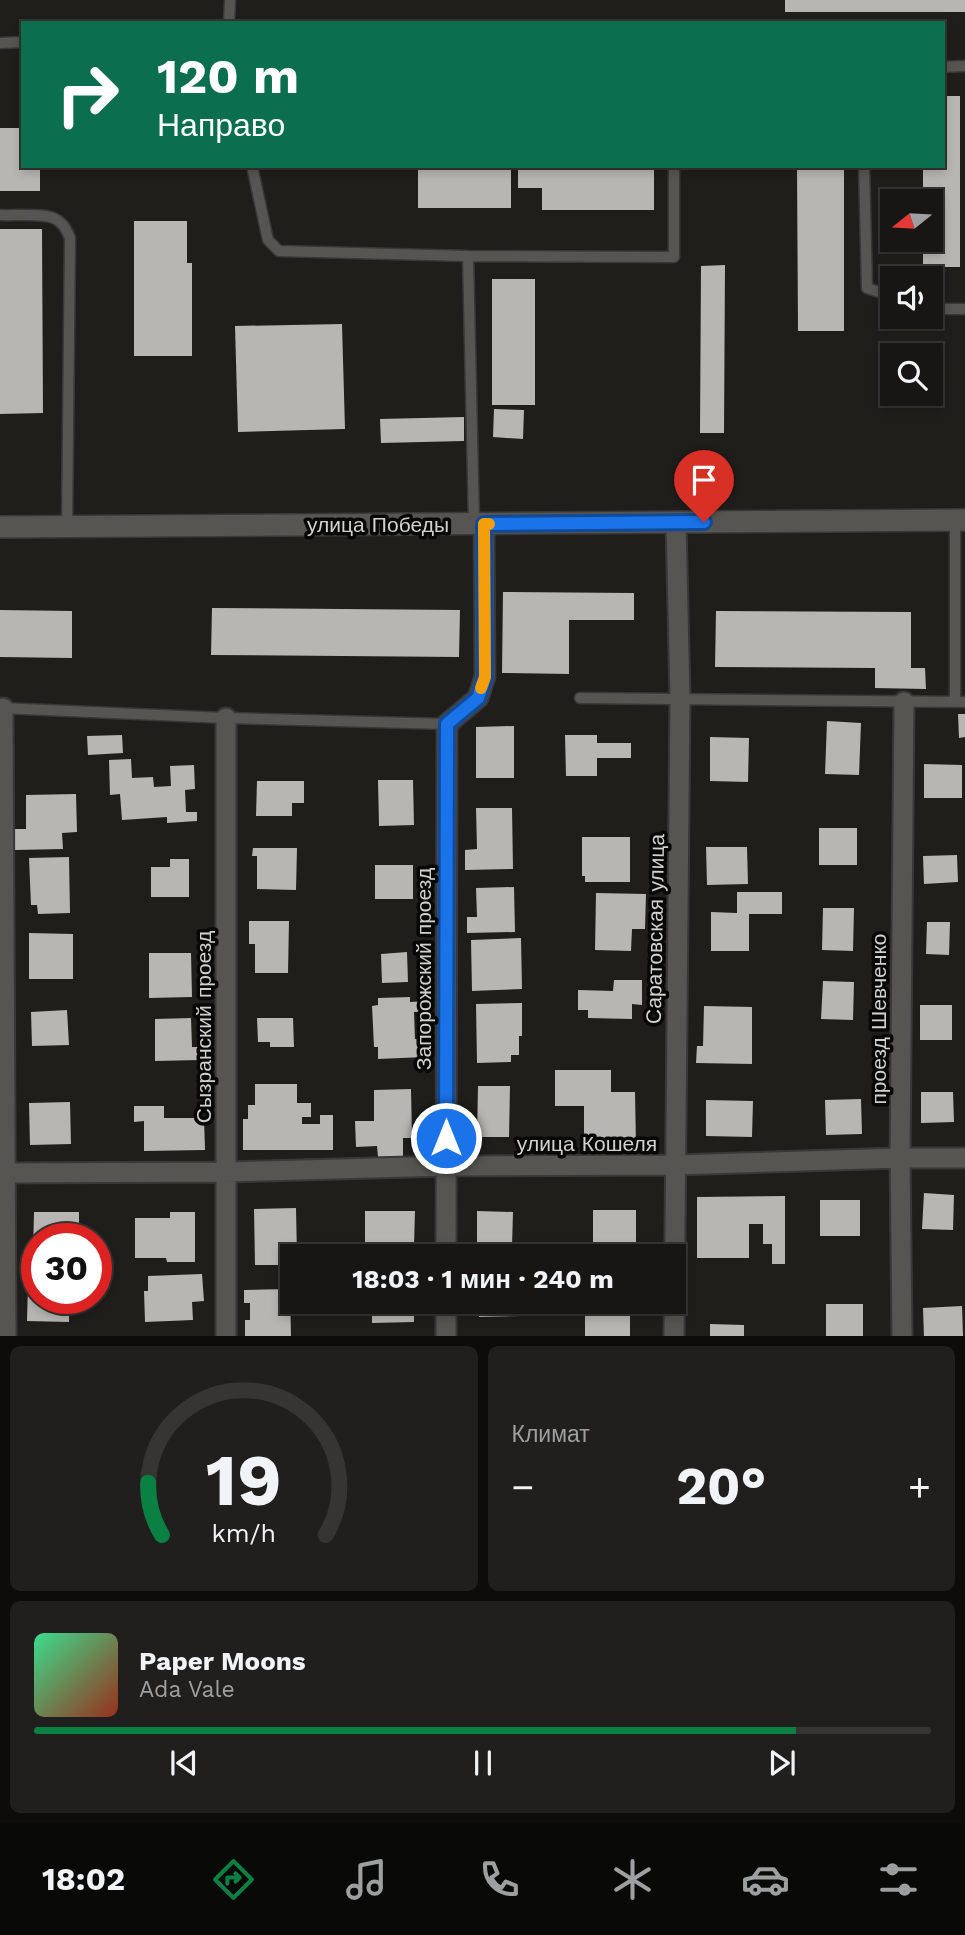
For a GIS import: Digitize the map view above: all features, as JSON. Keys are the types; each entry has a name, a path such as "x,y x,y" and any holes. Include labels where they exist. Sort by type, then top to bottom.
{"main road":[{"name":"улица Победы","path":"0,527 960,520"}],"street":[{"name":"Саратовская улица","path":"674,1336 680,698 676,522"},
{"path":"447,724 478,698 485,677 479,524"},
{"name":"проезд Шевченко","path":"902,1336 900,1158 904,702"},
{"path":"1,708 6,1336"},
{"name":"Сызранский проезд","path":"226,718 226,1336"},
{"name":"Запорожский проезд","path":"446,1244 447,724"},
{"name":"улица Кошеля","path":"3,1173 674,1165 965,1158"},
{"path":"446,1314 446,1336"}],"lane":[{"path":"229,21 230,0"},
{"path":"0,43 21,42"},
{"path":"945,67 965,66"},
{"path":"252,168 268,240 279,251 468,256 674,257 674,168"},
{"path":"864,168 867,288 880,292"},
{"path":"0,215 56,218 70,239 66,526"},
{"path":"468,256 479,524"},
{"path":"943,310 965,309"},
{"path":"580,698 960,702 960,520"},
{"path":"1,708 447,724"}],"building":[{"path":"785,0 965,0 965,12 785,12"},
{"path":"945,96 960,96 960,267 923,266 923,252 943,252 943,189 923,189 923,168 945,168"},
{"path":"0,128 21,128 21,168 40,168 40,191 0,191"},
{"path":"418,168 511,168 511,208 418,208"},
{"path":"518,168 654,168 654,210 542,210 542,188 518,188"},
{"path":"797,168 844,168 844,331 798,331"},
{"path":"134,221 187,221 187,263 192,263 192,356 134,356"},
{"path":"0,229 42,229 43,413 0,414"},
{"path":"725,265 724,433 700,433 701,266"},
{"path":"492,279 535,279 535,405 492,405"},
{"path":"342,324 345,429 238,432 235,326"},
{"path":"494,409 524,410 523,439 493,437"},
{"path":"464,417 464,441 381,443 380,419"},
{"path":"503,592 634,593 634,620 569,620 569,674 502,673"},
{"path":"212,608 460,610 459,657 211,655"},
{"path":"0,610 72,611 72,658 0,657"},
{"path":"716,611 911,612 911,668 925,668 926,689 875,688 875,668 715,667"},
{"path":"958,714 965,714 965,737 959,738"},
{"path":"827,721 861,723 859,775 825,774"},
{"path":"514,726 514,778 476,778 476,727"},
{"path":"122,735 123,753 88,755 87,736"},
{"path":"565,735 597,735 597,743 631,743 631,758 597,758 597,776 566,776"},
{"path":"710,737 749,738 748,782 710,781"},
{"path":"131,759 132,778 153,777 154,787 171,786 170,766 194,765 195,789 185,790 186,812 197,812 197,821 167,823 167,817 122,820 120,794 110,795 109,760"},
{"path":"924,764 962,765 962,798 924,798"},
{"path":"378,780 413,780 414,825 379,826"},
{"path":"257,781 304,781 304,803 292,803 292,816 256,816"},
{"path":"76,794 77,832 62,833 63,849 15,850 15,829 26,829 26,795"},
{"path":"476,808 512,808 513,869 465,870 465,850 477,849"},
{"path":"819,828 857,828 857,865 819,865"},
{"path":"582,837 630,837 630,882 585,882 585,876 582,876"},
{"path":"706,847 747,847 748,884 707,885"},
{"path":"253,848 297,848 296,890 257,889 257,856 252,856"},
{"path":"957,855 958,882 924,884 923,856"},
{"path":"69,857 70,913 38,914 37,905 31,905 29,858"},
{"path":"170,859 189,859 189,897 151,897 151,867 170,867"},
{"path":"375,865 413,865 413,899 375,899"},
{"path":"514,887 515,932 467,933 467,917 477,917 476,888"},
{"path":"737,892 782,892 782,914 749,914 749,951 711,951 711,912 737,913"},
{"path":"596,893 646,894 645,929 632,929 631,951 595,950"},
{"path":"823,908 854,908 853,951 822,950"},
{"path":"249,921 289,921 288,973 255,973 255,944 249,944"},
{"path":"927,922 950,922 949,955 926,954"},
{"path":"29,933 73,934 73,979 29,979"},
{"path":"521,938 522,989 472,991 471,940"},
{"path":"407,952 408,982 382,983 381,954"},
{"path":"149,953 191,953 192,997 149,998"},
{"path":"614,980 642,980 642,1005 632,1004 632,1019 588,1018 588,1010 578,1010 578,990 613,991"},
{"path":"823,981 854,982 853,1020 821,1019"},
{"path":"410,997 410,1002 427,1001 428,1011 414,1012 415,1039 424,1039 425,1057 378,1059 378,1047 374,1047 372,1006 378,1005 378,998"},
{"path":"522,1003 519,1055 511,1055 511,1062 477,1063 476,1004"},
{"path":"920,1005 952,1005 952,1040 920,1040"},
{"path":"704,1006 752,1007 752,1064 696,1063 697,1046 703,1046"},
{"path":"67,1010 69,1045 32,1046 31,1012"},
{"path":"191,1018 192,1047 200,1047 200,1060 155,1061 155,1019"},
{"path":"257,1018 293,1018 294,1047 270,1047 270,1042 258,1042"},
{"path":"555,1070 611,1070 611,1092 635,1092 636,1146 584,1146 584,1106 555,1106"},
{"path":"255,1084 297,1084 297,1103 311,1103 311,1117 302,1117 302,1124 320,1124 320,1115 333,1115 333,1150 243,1150 243,1119 248,1119 248,1105 255,1105"},
{"path":"478,1086 510,1086 509,1137 477,1137"},
{"path":"411,1089 412,1138 403,1138 403,1156 378,1157 377,1146 356,1147 355,1121 374,1121 374,1090"},
{"path":"921,1092 953,1092 954,1122 921,1123"},
{"path":"861,1099 862,1134 826,1135 825,1100"},
{"path":"706,1100 753,1101 752,1137 706,1136"},
{"path":"70,1102 71,1144 30,1145 29,1103"},
{"path":"134,1106 164,1106 164,1118 204,1118 205,1150 144,1151 144,1121 134,1122"},
{"path":"924,1193 954,1195 953,1230 922,1229"},
{"path":"785,1196 785,1264 772,1264 772,1244 763,1244 763,1224 749,1224 749,1258 697,1258 697,1197"},
{"path":"820,1200 860,1200 860,1236 820,1236"},
{"path":"296,1208 297,1244 280,1244 280,1265 255,1265 254,1209"},
{"path":"593,1210 636,1210 636,1244 593,1244"},
{"path":"365,1211 415,1211 414,1244 365,1244"},
{"path":"477,1211 513,1212 512,1244 477,1242"},
{"path":"34,1212 79,1212 79,1223 34,1223"},
{"path":"170,1212 195,1212 195,1262 135,1258 135,1218 170,1218"},
{"path":"202,1274 204,1301 192,1302 193,1320 145,1322 144,1291 148,1291 148,1276"},
{"path":"280,1289 280,1314 291,1314 291,1336 245,1336 245,1320 250,1320 250,1303 244,1303 244,1290"},
{"path":"826,1304 863,1304 863,1336 826,1336"},
{"path":"962,1306 963,1336 924,1336 923,1308"},
{"path":"27,1314 69,1314 69,1322 27,1321"},
{"path":"372,1314 414,1314 414,1322 372,1323"},
{"path":"479,1314 520,1314 520,1316 479,1317"},
{"path":"585,1314 630,1314 630,1336 585,1336"},
{"path":"710,1324 744,1325 744,1336 710,1336"}],"slow traffic":[{"path":"481,688 485,677 484,524 489,524"}],"route":[{"path":"446,1138 447,724 478,698 485,677 484,524 704,522"}]}
